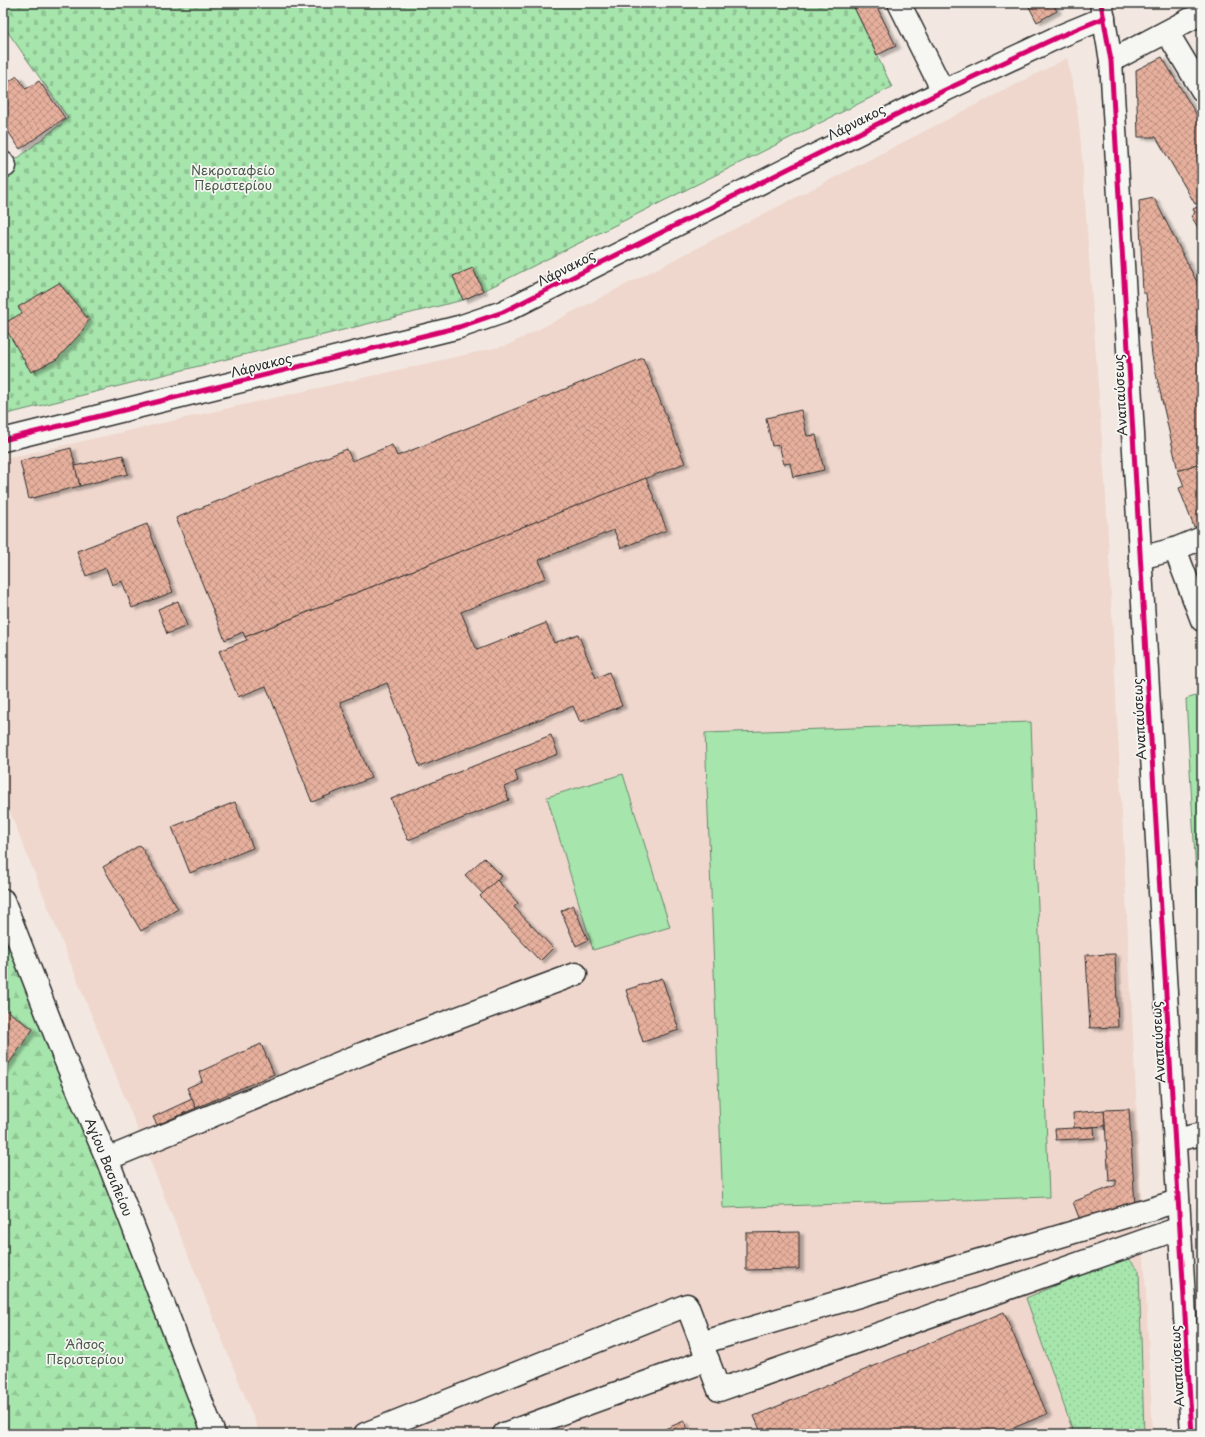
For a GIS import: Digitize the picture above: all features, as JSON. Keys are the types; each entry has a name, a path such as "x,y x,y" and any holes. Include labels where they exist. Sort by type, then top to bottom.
{"street":[{"path":"899,3 944,91"},
{"name":"Λάρνακος","path":"3,440 459,327 503,312 944,91 1058,37 1103,10"},
{"name":"Αναπαύσεως","path":"1103,10 1111,61 1192,1434"},
{"path":"1111,61 1202,13"},
{"path":"1167,32 1202,90"},
{"path":"1140,558 1175,549 1202,538"},
{"path":"1175,549 1202,620"},
{"name":"Αγίου Βασιλείου","path":"3,900 64,1057 107,1159 214,1434"},
{"path":"107,1159 364,1053 576,974"},
{"path":"1175,1140 1202,1134"},
{"path":"504,1434 704,1352 1178,1201"},
{"path":"365,1434 687,1305 719,1390 1180,1228"}],"shaded area":[{"path":"1067,58 1076,99 1081,144 1106,496 1153,1434 260,1434 3,795 3,459 508,345"}],"green space":[{"name":"Νεκροταφείο Περιστερίου","path":"3,3 852,3 892,87 463,300 3,415 3,170 68,118 3,25"},
{"path":"1202,694 1202,982 1186,699"},
{"path":"1031,722 1049,1197 723,1208 705,733"},
{"path":"623,774 670,927 593,950 547,797"},
{"name":"Άλσος Περιστερίου","path":"3,922 205,1434 3,1434"},
{"path":"1123,1258 1130,1260 1139,1271 1144,1434 1074,1434 1026,1298 1107,1263"}],"building":[{"path":"852,3 875,3 896,46 877,55"},
{"path":"1027,3 1052,3 1057,11 1037,22"},
{"path":"1162,57 1202,124 1202,205 1200,206 1198,203 1195,204 1156,137 1138,137 1136,70"},
{"path":"17,76 26,89 39,81 65,118 20,149 3,124 3,86"},
{"path":"1154,198 1202,292 1202,462 1178,471 1152,356 1146,293 1143,293 1139,201"},
{"path":"1202,205 1202,234 1191,216 1195,213 1193,209"},
{"path":"473,268 483,291 463,300 453,276"},
{"path":"59,283 89,320 80,334 57,359 31,372 3,324 22,313 18,307"},
{"path":"643,358 685,463 245,637 243,632 225,640 176,518 347,449 352,461 392,445 397,456"},
{"path":"801,410 807,436 816,435 824,470 793,477 790,463 784,464 779,445 772,446 766,418"},
{"path":"71,448 80,486 29,499 20,461"},
{"path":"123,455 128,474 80,486 75,466"},
{"path":"1202,462 1202,524 1194,527 1179,488 1184,486 1178,471"},
{"path":"646,478 667,530 621,548 614,530 539,560 546,578 461,612 477,650 546,623 554,643 578,634 596,678 609,672 622,706 580,722 573,706 420,767 387,683 340,702 371,778 312,802 266,686 238,697 219,651 247,640 245,637"},
{"path":"147,524 173,592 132,608 122,581 112,585 106,568 86,576 77,551"},
{"path":"178,601 187,626 167,634 158,609"},
{"path":"551,735 558,754 515,771 518,781 504,787 509,800 408,840 391,799"},
{"path":"235,802 253,848 190,873 172,827"},
{"path":"140,845 178,909 141,931 103,867"},
{"path":"484,858 502,876 483,894 465,875"},
{"path":"497,880 518,903 514,907 553,948 540,961 480,896"},
{"path":"573,905 588,940 576,946 561,911"},
{"path":"1115,954 1118,1027 1090,1028 1086,955"},
{"path":"662,978 679,1030 643,1042 626,990"},
{"path":"3,1008 33,1029 3,1072"},
{"path":"261,1044 274,1074 196,1108 187,1088 202,1081 199,1072"},
{"path":"192,1099 196,1108 157,1125 153,1117"},
{"path":"1129,1109 1135,1206 1083,1228 1073,1202 1116,1185 1116,1180 1109,1181 1104,1110"},
{"path":"1104,1110 1105,1126 1074,1128 1073,1113"},
{"path":"1094,1127 1095,1138 1056,1140 1055,1129"},
{"path":"799,1232 799,1269 746,1270 746,1233"},
{"path":"1004,1312 1047,1414 999,1434 762,1434 754,1416"},
{"path":"684,1421 690,1434 653,1434"}],"cycle path":[{"path":"1101,3 1111,61 1192,1434"},
{"path":"3,440 459,327 503,312 943,91 1058,37 1104,18"}]}
